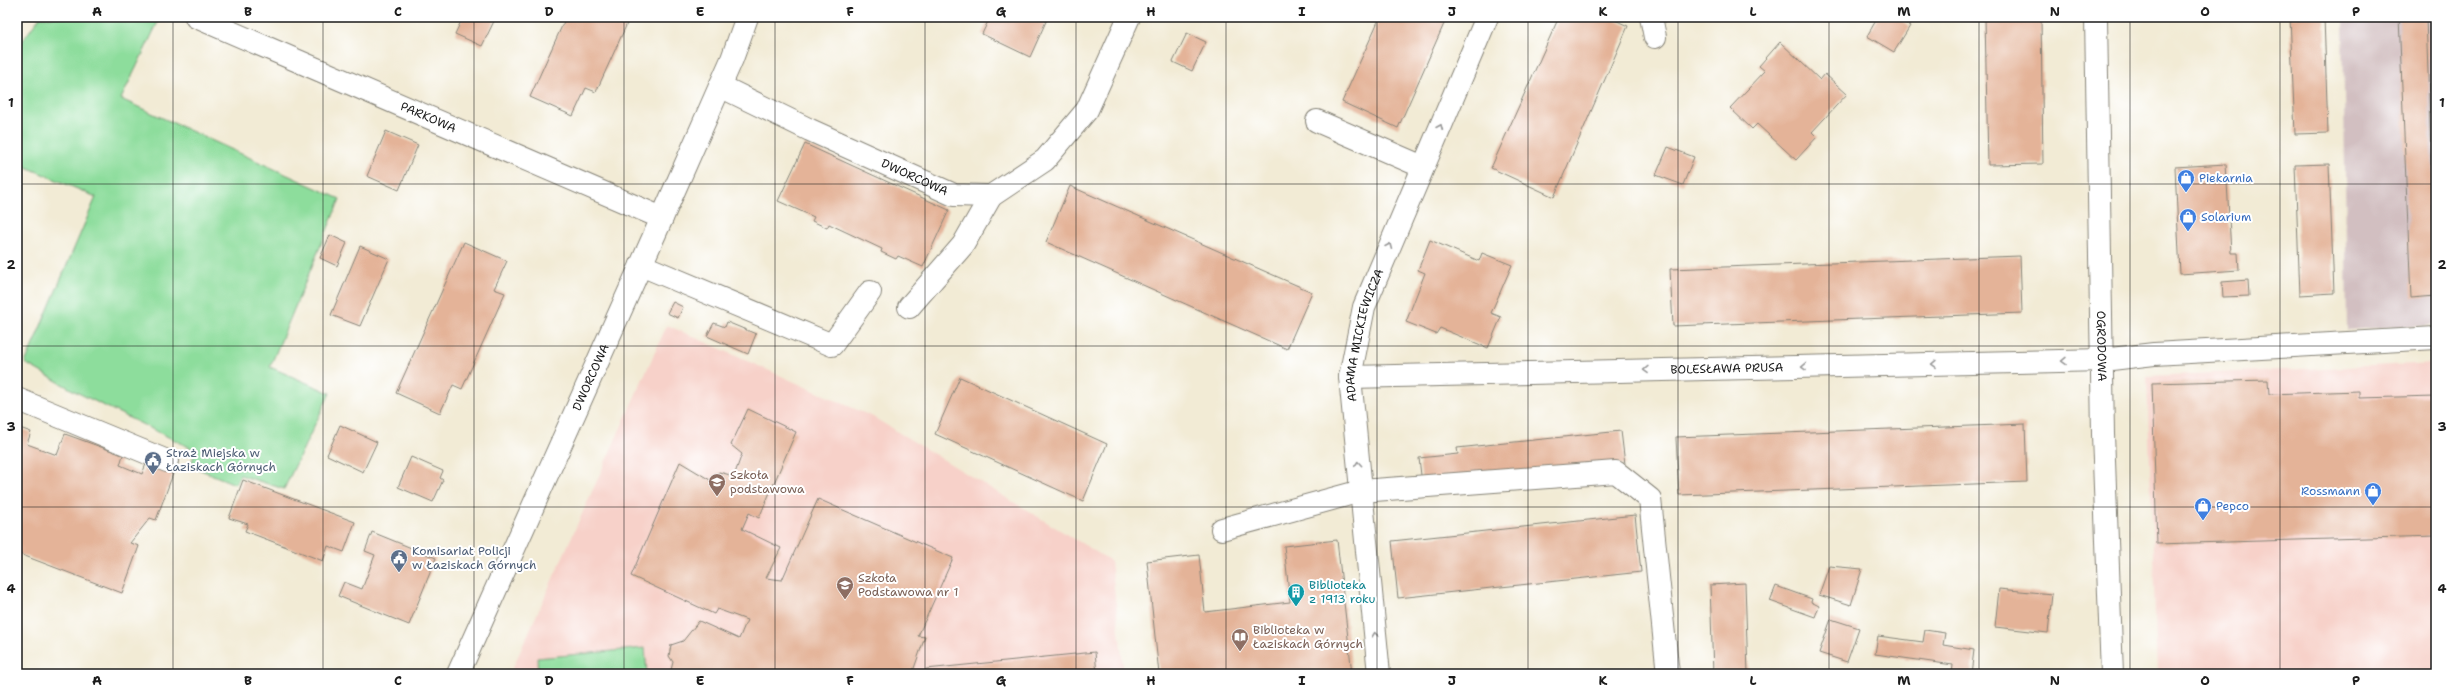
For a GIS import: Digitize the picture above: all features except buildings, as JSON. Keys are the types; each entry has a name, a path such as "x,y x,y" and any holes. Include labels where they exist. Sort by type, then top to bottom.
{"street":[{"name":"PARKOWA","path":"196,17 662,218"},
{"name":"DWORCOWA","path":"458,672 662,218 720,86 747,17"},
{"path":"909,308 963,245 991,196 1045,160 1087,110 1129,17"},
{"name":"ADAMA MICKIEWICZA","path":"1379,674 1350,377 1364,308 1487,17"},
{"name":"OGRODOWA","path":"2096,17 2103,360 2103,434 2112,674"},
{"name":"DWORCOWA","path":"720,86 810,130 954,195 991,196"},
{"path":"1317,121 1423,167"},
{"path":"641,265 832,345 870,292"},
{"name":"BOLESŁAWA PRUSA","path":"1350,377 2103,360 2154,354 2436,338"},
{"path":"17,399 167,461"},
{"path":"1222,529 1361,491 1616,472 1650,499 1668,674"}],"shaded area":[{"path":"2343,17 2436,17 2436,324 2347,330"},
{"path":"667,325 873,417 1111,561 1124,674 510,674"},
{"path":"2436,363 2436,674 2157,674 2147,376"}],"green space":[{"path":"40,17 148,17 158,22 121,99 340,199 270,367 330,393 284,489 240,475 235,484 191,466 195,450 78,393 25,363 96,197 17,163 17,48"},
{"path":"645,648 647,674 538,674 537,658"}],"place":[{"name":"Piekarnia","path":"2186,193"},
{"name":"Solarium","path":"2188,232"},
{"name":"Straż Miejska w Łaziskach Górnych","path":"153,475"},
{"name":"Szkoła podstawowa","path":"717,497"},
{"name":"Rossmann","path":"2373,506"},
{"name":"Pepco","path":"2203,521"},
{"name":"Komisariat Policji w Łaziskach Górnych","path":"399,573"},
{"name":"Szkoła Podstawowa nr 1","path":"845,600"},
{"name":"Biblioteka z 1913 roku","path":"1296,607"},
{"name":"Biblioteka w Łaziskach Górnych","path":"1240,652"}]}
